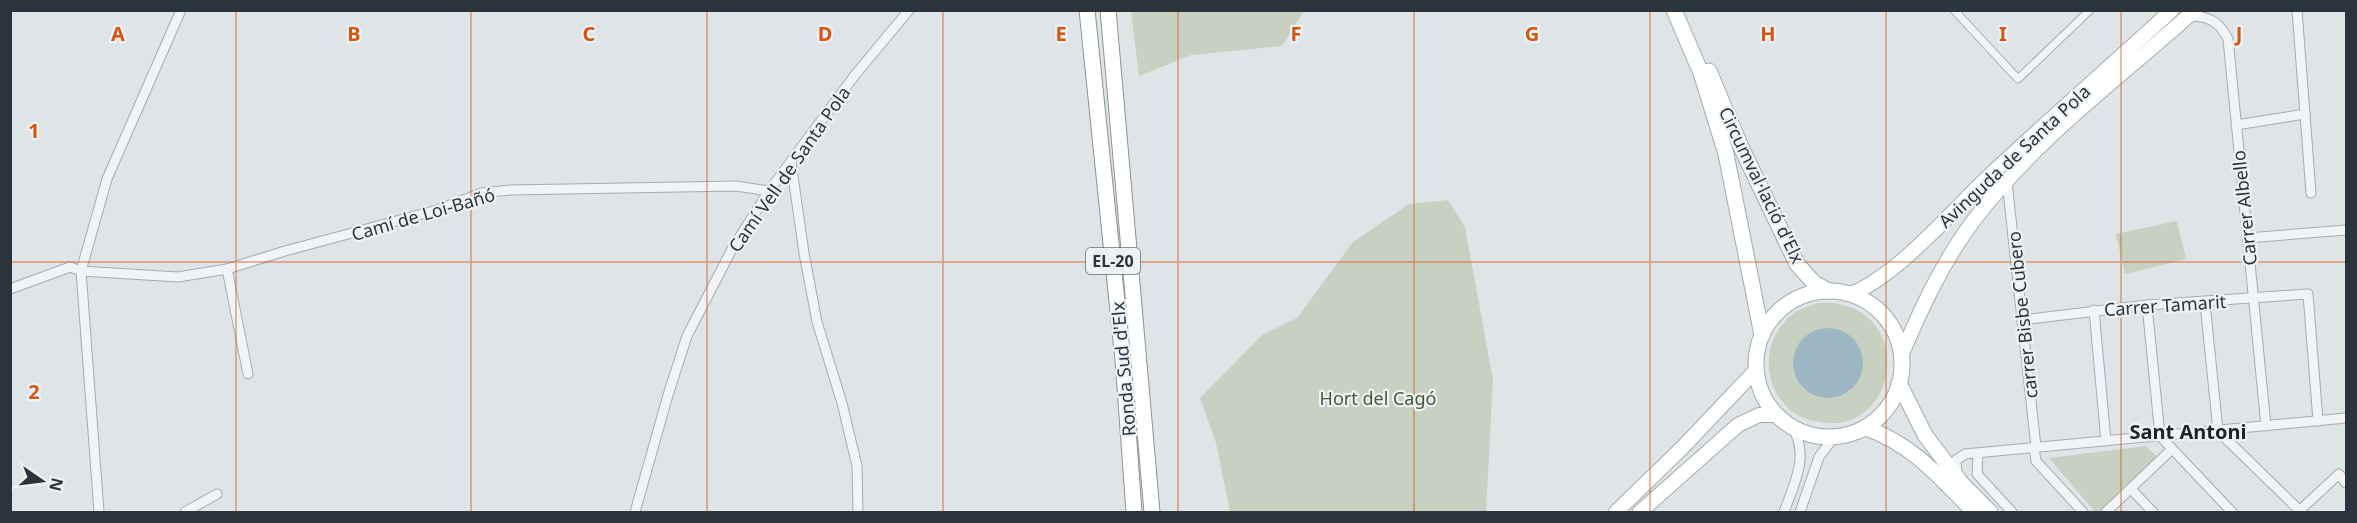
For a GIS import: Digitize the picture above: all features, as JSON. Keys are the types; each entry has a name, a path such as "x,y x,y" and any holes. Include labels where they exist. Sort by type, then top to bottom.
{"main road":[{"name":"Ronda Sud d'Elx","path":"1087,10 1123,360 1134,513"},
{"name":"Ronda Sud d'Elx","path":"1108,10 1152,513"},
{"path":"1674,10 1704,71"},
{"path":"1684,10 1704,71 1726,154 1762,335"},
{"name":"Avinguda de Santa Pola","path":"1851,294 1870,287 1900,261 1990,175 2172,10"},
{"name":"Avinguda de Santa Pola","path":"1901,356 1932,288 1973,221 2035,150 2192,13"},
{"name":"Circumval·lació d'Elx","path":"1704,71 1797,264 1814,284 1829,291"},
{"path":"1829,291 1851,294 1870,304 1886,318 1896,336 1901,356 1899,383 1892,401 1881,416 1866,428 1834,437 1812,435 1792,427 1776,415 1762,394 1756,369 1757,352 1762,335 1773,317 1789,303 1808,294 1829,291"},
{"path":"1616,513 1682,448 1756,369"},
{"path":"1899,383 1925,435 1962,484 1990,513"},
{"path":"1640,513 1738,425 1759,415 1776,415"},
{"path":"1866,428 1899,442 1919,457 1974,513"}],"street":[{"path":"99,513 81,271 107,179 181,10"},
{"name":"Camí Vell de Santa Pola","path":"635,513 687,336 732,249 769,191 855,75 909,10"},
{"path":"1954,10 2018,79 2090,10"},
{"path":"2296,10 2311,194"},
{"name":"Carrer Albello","path":"2192,13 2213,19 2223,28 2228,39 2266,426"},
{"path":"2236,124 2305,114"},
{"path":"791,162 817,322 842,403 857,466 858,513"},
{"name":"carrer Bisbe Cubero","path":"2007,182 2035,448"},
{"name":"Camí de Loi-Bañó","path":"10,289 70,267 81,271 178,277 227,269 437,210 482,193 510,190 736,186 769,191"},
{"path":"2247,238 2346,230"},
{"path":"227,269 248,374"},
{"name":"Carrer Tamarit","path":"2022,320 2147,305 2205,303 2308,294 2318,421"},
{"path":"2205,303 2218,430 2300,512 2339,474 2346,483"},
{"path":"2147,305 2160,436 2232,513"},
{"path":"2094,310 2106,441"},
{"path":"1962,484 1955,471 1956,460 1965,454 2346,418"},
{"path":"1784,513 1801,464 1800,444 1792,427"},
{"path":"1800,513 1819,457 1834,437"},
{"path":"2035,448 2036,461 2083,513"},
{"path":"2106,513 2172,449"},
{"path":"1978,454 1977,474 2012,513"},
{"path":"2131,489 2153,513"},
{"path":"185,513 217,494"}],"green space":[{"path":"1131,10 1304,11 1282,46 1191,55 1139,76"},
{"name":"Hort del Cagó","path":"1448,200 1465,227 1493,380 1486,512 1230,512 1216,443 1200,398 1262,335 1297,318 1353,242 1409,204"},
{"path":"2177,221 2186,259 2125,274 2116,234"},
{"path":"1817,303 1836,303 1863,314 1879,331 1887,352 1886,374 1879,395 1865,412 1845,422 1819,422 1798,415 1787,407 1772,384 1769,358 1777,332 1796,312","holes":["1863,362 1859,379 1849,392 1816,396 1802,387 1794,372"]},
{"path":"2146,446 2157,457 2100,512 2095,512 2049,458"}],"water":[{"path":"1828,328 1841,331 1853,338 1860,350 1863,363 1860,376 1853,388 1841,395 1828,398 1815,395 1803,388 1796,376 1793,363 1796,350 1803,338 1815,331"}],"district":[{"name":"Sant Antoni","path":"2188,431"}]}
